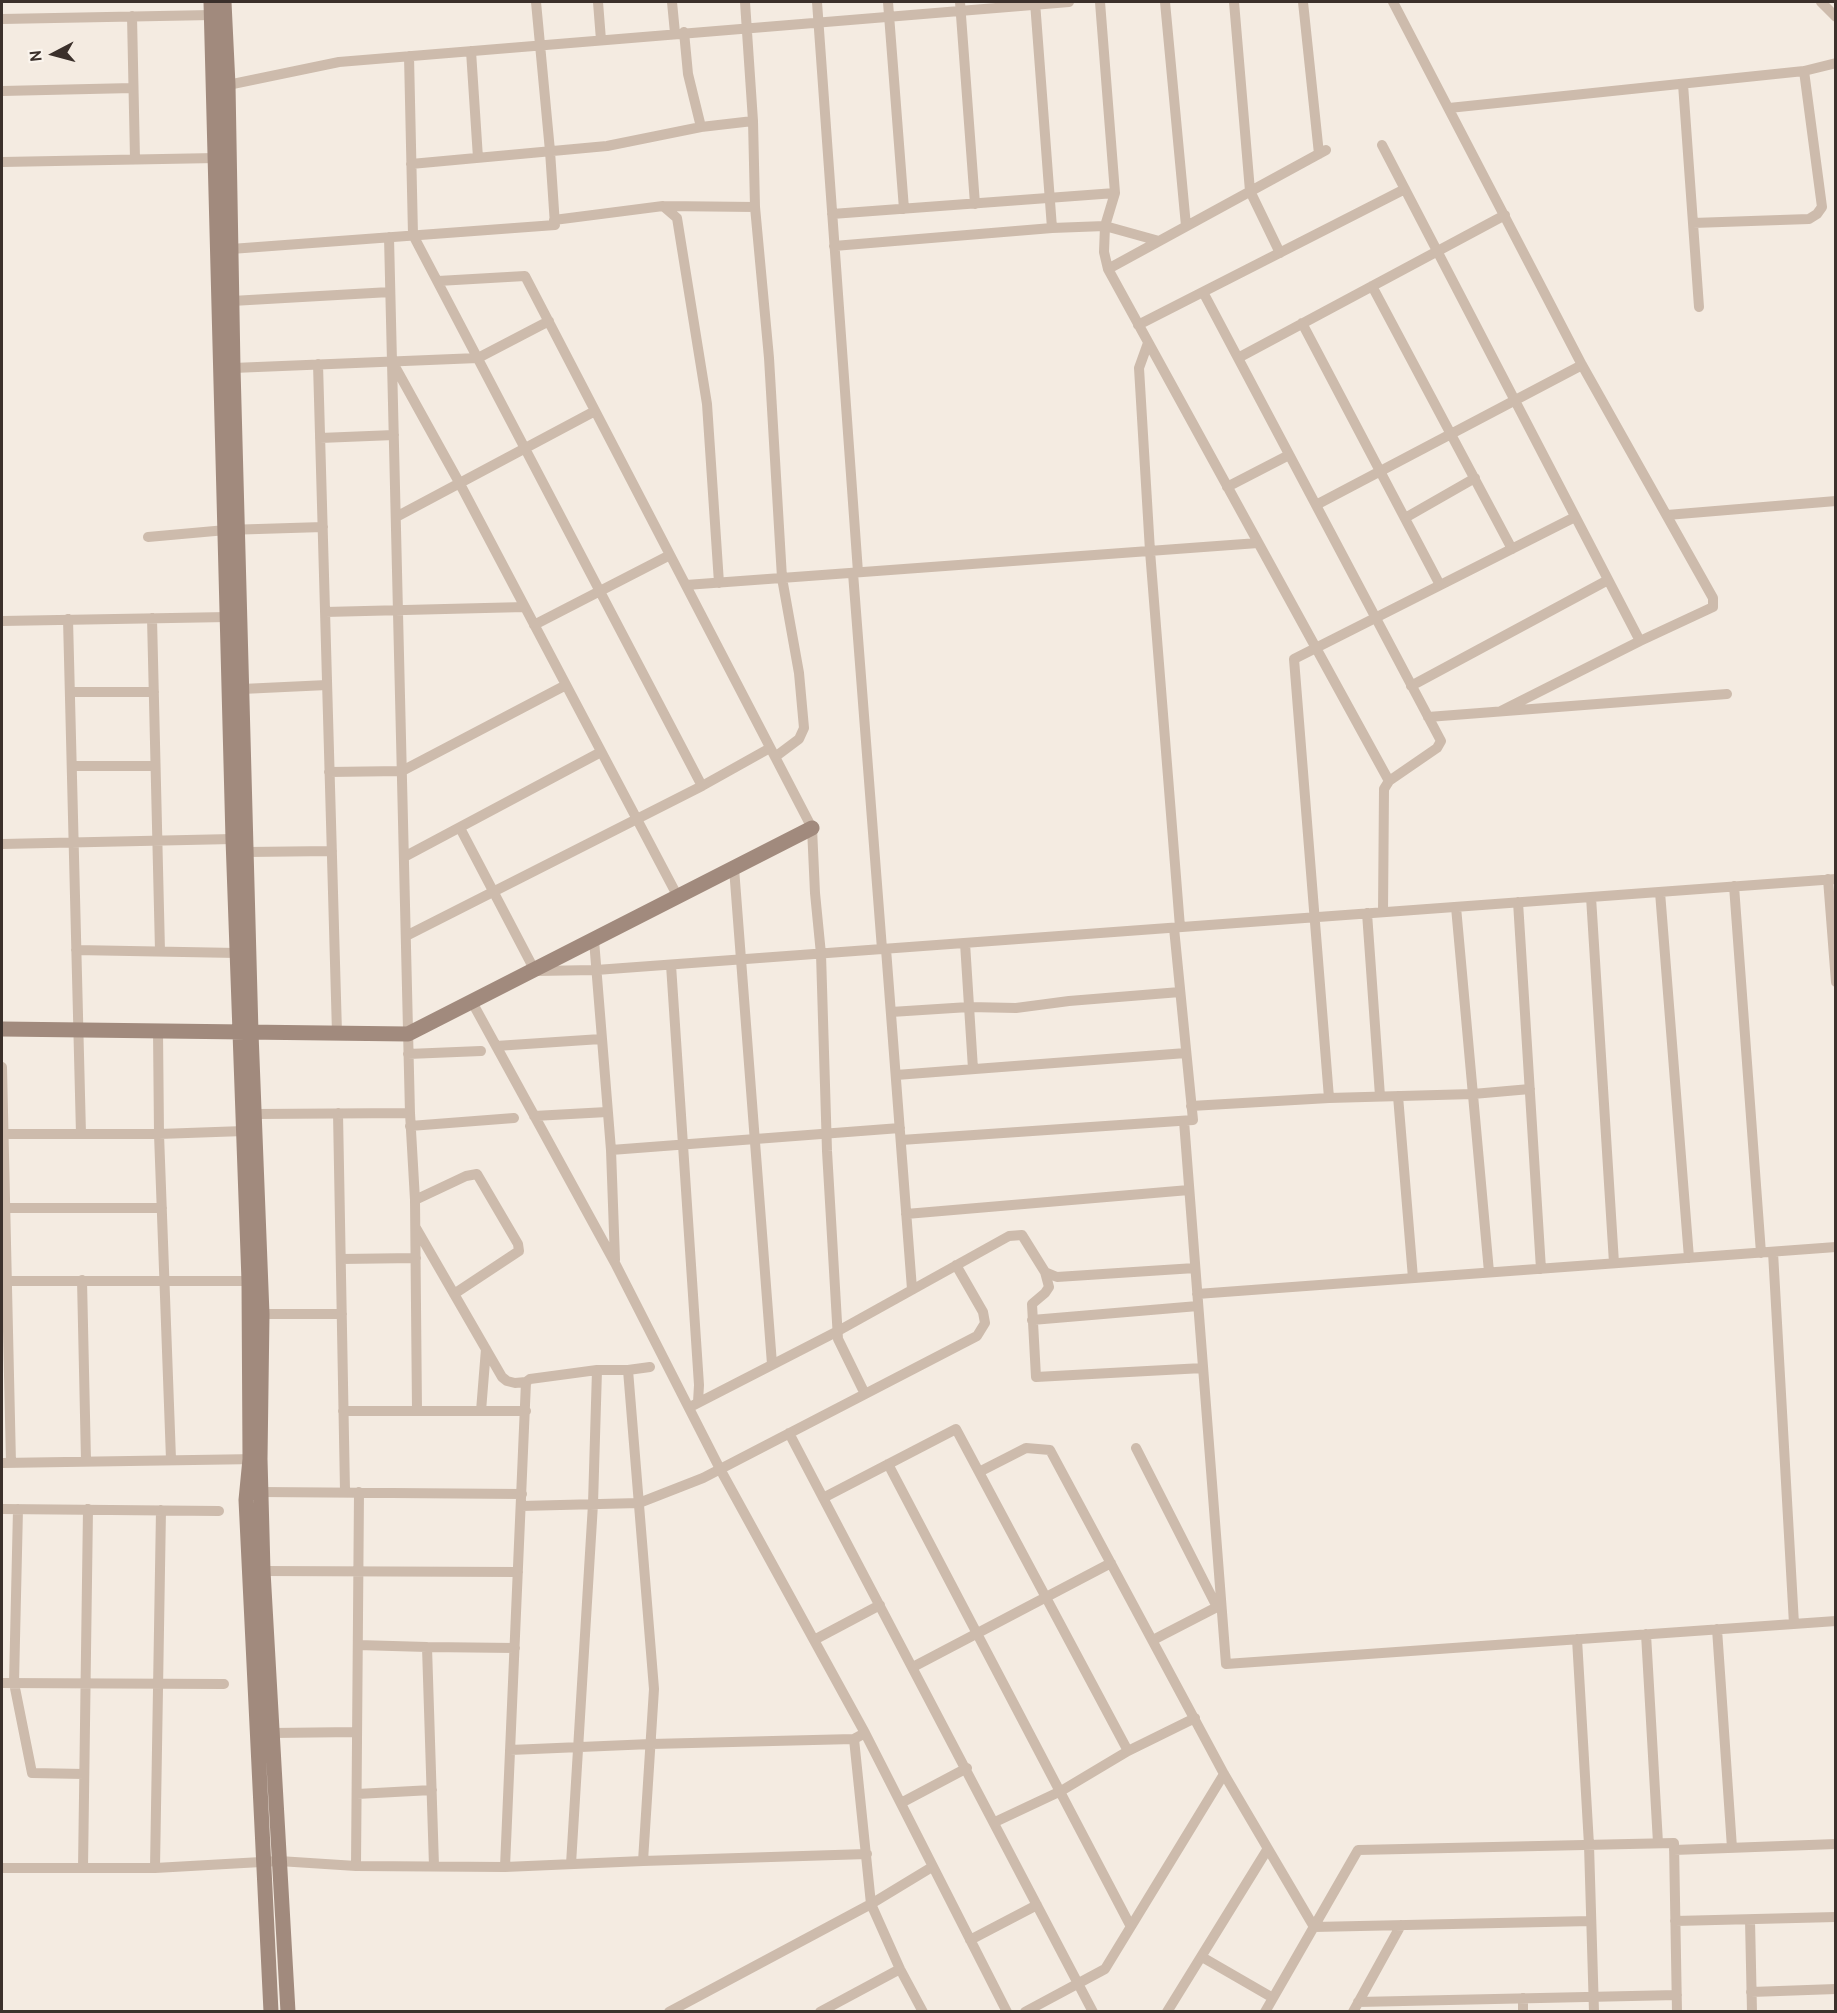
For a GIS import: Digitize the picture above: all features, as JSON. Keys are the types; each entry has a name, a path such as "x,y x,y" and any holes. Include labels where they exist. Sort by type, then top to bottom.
{"street":[{"path":"224,2 216,158 232,530 242,689 247,852 244,1131 255,1459 261,1492 272,1733 272,2012"},
{"path":"231,249 555,225 536,2"},
{"path":"598,2 601,40"},
{"path":"672,2 700,127"},
{"path":"406,936 800,739 804,728 799,673 782,578 769,358 755,207 753,122 745,2"},
{"path":"817,2 856,572 912,1289"},
{"path":"888,2 904,209"},
{"path":"221,86 339,62 890,16 960,6 1069,2"},
{"path":"1100,2 1115,193 1105,226 1104,252 1108,268 1389,781"},
{"path":"1165,2 1186,226"},
{"path":"1234,2 1250,191 1280,253"},
{"path":"1108,268 1323,152 1303,2"},
{"path":"1393,2 1582,365 1713,598 1713,607 1640,640 1501,711"},
{"path":"1821,2 1836,17"},
{"path":"1035,3 1052,228"},
{"path":"960,6 975,204"},
{"path":"2,19 132,16 212,8 221,86 231,249 232,530 228,617 237,953 255,1114 262,1314 255,1459 246,1500 272,1862 288,2012"},
{"path":"132,16 135,159"},
{"path":"471,51 478,158"},
{"path":"409,56 413,235 702,786"},
{"path":"1449,108 1804,71 1836,63"},
{"path":"1693,223 1809,219 1817,214 1822,207 1804,71"},
{"path":"1683,84 1699,307"},
{"path":"2,91 133,88"},
{"path":"411,164 607,146 700,127 753,122"},
{"path":"1382,145 1640,640"},
{"path":"2,162 216,158"},
{"path":"1138,325 1405,189"},
{"path":"832,214 1115,193"},
{"path":"554,220 663,206 755,207"},
{"path":"663,206 678,218 707,404 719,583"},
{"path":"1238,358 1505,215"},
{"path":"834,246 1052,228 1105,226 1159,241"},
{"path":"389,237 408,1054 416,1227 417,1411"},
{"path":"438,281 525,276 812,828 821,954 826,1134 838,1339 865,1394"},
{"path":"1372,286 1512,549"},
{"path":"232,301 390,292"},
{"path":"1203,292 1441,741 1437,748 1389,781 1384,789 1383,912"},
{"path":"233,368 478,358 549,321"},
{"path":"1302,323 1440,585"},
{"path":"901,1140 1193,1120 1180,992 1150,551 1140,368 1148,343"},
{"path":"392,361 460,484 678,897"},
{"path":"318,364 337,1033"},
{"path":"1316,505 1582,365"},
{"path":"396,517 595,411"},
{"path":"320,438 394,435"},
{"path":"1227,487 1289,455"},
{"path":"1405,518 1474,478"},
{"path":"1667,514 1836,501"},
{"path":"1329,1098 1294,659 1575,517"},
{"path":"148,537 232,530 322,527"},
{"path":"686,585 1258,543"},
{"path":"534,625 670,555"},
{"path":"1411,686 1608,580"},
{"path":"325,612 525,607"},
{"path":"2,621 228,617"},
{"path":"152,618 160,951"},
{"path":"68,620 81,1134"},
{"path":"242,689 327,685"},
{"path":"330,772 402,771 566,685"},
{"path":"70,692 154,692"},
{"path":"1428,717 1726,694"},
{"path":"404,857 601,752"},
{"path":"72,766 155,766"},
{"path":"460,828 534,971"},
{"path":"2,1029 408,1034 812,828"},
{"path":"2,844 233,839"},
{"path":"247,852 332,851"},
{"path":"734,868 772,1364"},
{"path":"534,971 596,970 742,960 1832,879 1836,981"},
{"path":"1734,886 1761,1253"},
{"path":"1660,892 1689,1258"},
{"path":"1591,897 1614,1263"},
{"path":"1518,902 1541,1269"},
{"path":"1456,907 1489,1272"},
{"path":"1367,913 1380,1096"},
{"path":"594,940 610,1150 615,1263"},
{"path":"964,943 973,1069"},
{"path":"76,950 237,953"},
{"path":"671,965 699,1385 694,1405"},
{"path":"891,1012 969,1007 1016,1008 1069,1001 1180,992"},
{"path":"472,1002 694,1405 720,1469 865,1733 1007,2012"},
{"path":"158,1031 159,1134 171,1459"},
{"path":"496,1046 602,1039"},
{"path":"408,1054 481,1051"},
{"path":"896,1075 1186,1053"},
{"path":"2,1067 6,1281 4,1318 6,1463 255,1459"},
{"path":"1191,1106 1329,1098 1473,1094 1530,1089"},
{"path":"1398,1096 1413,1278"},
{"path":"534,1116 607,1112"},
{"path":"338,1113 345,1491"},
{"path":"255,1114 410,1113"},
{"path":"410,1126 514,1118"},
{"path":"1184,1120 1226,1664 1836,1621"},
{"path":"610,1150 900,1128"},
{"path":"2,1134 159,1134 244,1131"},
{"path":"415,1200 466,1176 477,1174 518,1244 519,1251 454,1294"},
{"path":"906,1214 1189,1190"},
{"path":"4,1208 162,1208"},
{"path":"416,1227 502,1377 507,1381 526,1382 530,1379 597,1370 650,1367"},
{"path":"694,1405 838,1331 1009,1236 1022,1235 1045,1272 1048,1287 1045,1293 1032,1304 1036,1377 1203,1368"},
{"path":"1197,1294 1836,1247"},
{"path":"1773,1252 1794,1624"},
{"path":"341,1259 416,1258"},
{"path":"521,1506 639,1503 703,1478 977,1336 985,1323 983,1312 956,1265"},
{"path":"1045,1272 1057,1277 1195,1268"},
{"path":"6,1281 166,1279 249,1281"},
{"path":"82,1280 86,1461"},
{"path":"1032,1320 1198,1306"},
{"path":"262,1314 342,1314"},
{"path":"481,1411 486,1349"},
{"path":"571,1864 593,1504 597,1370"},
{"path":"628,1370 654,1689 644,1860"},
{"path":"505,1867 526,1382"},
{"path":"343,1411 526,1411"},
{"path":"823,1498 956,1429 1128,1751"},
{"path":"789,1433 967,1768 1093,2012"},
{"path":"979,1472 1026,1448 1050,1450 1224,1774 1314,1927"},
{"path":"1136,1448 1217,1606 1153,1640"},
{"path":"888,1464 1130,1925"},
{"path":"261,1492 522,1494"},
{"path":"356,1866 359,1492"},
{"path":"2,1509 219,1511"},
{"path":"18,1509 14,1683 32,1773 84,1774"},
{"path":"83,1868 88,1509"},
{"path":"155,1868 161,1510"},
{"path":"913,1667 1112,1563"},
{"path":"263,1570 518,1572"},
{"path":"814,1640 880,1605"},
{"path":"1717,1629 1732,1848"},
{"path":"1646,1634 1658,1843"},
{"path":"1577,1639 1589,1845 1594,2012"},
{"path":"358,1645 515,1648"},
{"path":"427,1647 434,1866"},
{"path":"2,1683 224,1684"},
{"path":"995,1822 1061,1791 1128,1751 1195,1718"},
{"path":"272,1733 357,1732"},
{"path":"510,1750 854,1739 865,1733"},
{"path":"854,1739 871,1904 900,1969 923,2012"},
{"path":"901,1803 967,1768"},
{"path":"1025,2012 1105,1969 1224,1774"},
{"path":"357,1794 432,1790"},
{"path":"1265,2012 1358,1850 1674,1843 1677,2012"},
{"path":"1674,1850 1836,1844"},
{"path":"1167,2012 1267,1850"},
{"path":"2,1868 155,1868 272,1862 356,1866 505,1867 644,1860 867,1854"},
{"path":"669,2012 871,1904 932,1867"},
{"path":"970,1940 1037,1905"},
{"path":"1675,1921 1836,1917"},
{"path":"1750,1920 1752,2012"},
{"path":"1314,1927 1591,1921"},
{"path":"1356,2007 1401,1925"},
{"path":"1202,1957 1273,1998"},
{"path":"819,2012 838,2007 900,1969"},
{"path":"1751,1992 1836,1989"},
{"path":"1356,2007 1445,2000 1677,1995"},
{"path":"1523,1998 1523,2012"},
{"path":"1438,2012 1445,2000"}]}
